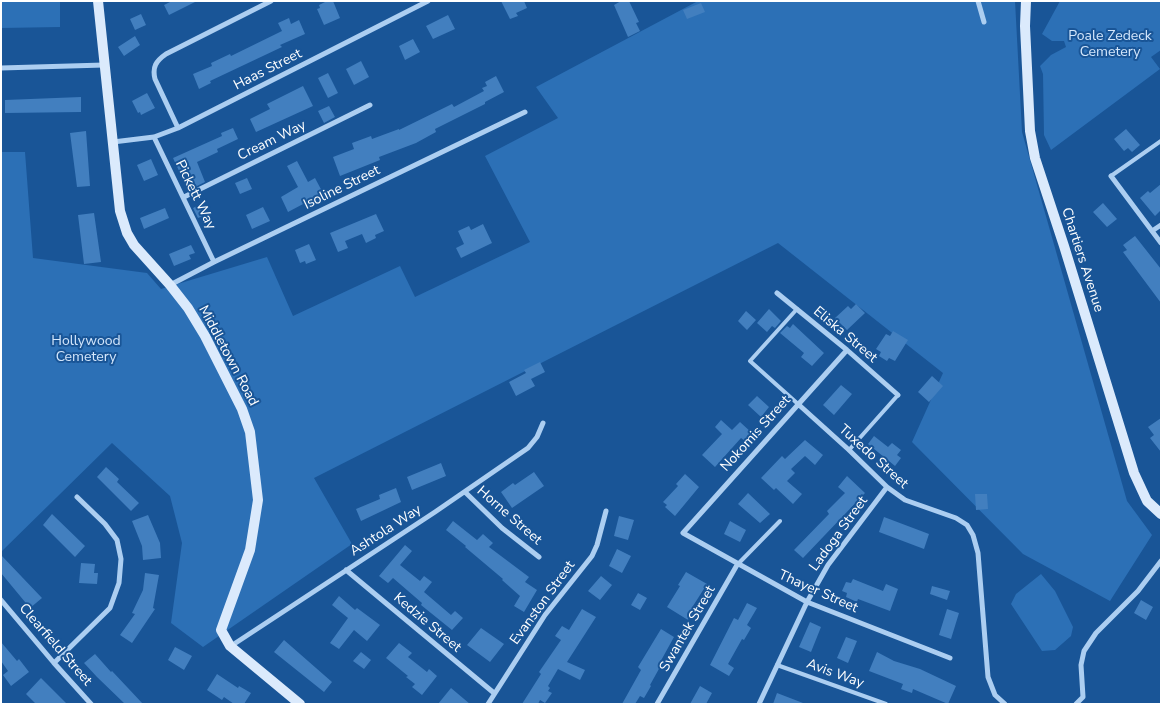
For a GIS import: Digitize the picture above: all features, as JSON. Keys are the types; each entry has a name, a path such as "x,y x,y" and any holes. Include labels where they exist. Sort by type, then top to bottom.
{"street":[{"path":"178,128 155,80 154,65 166,54 271,1"},
{"name":"Haas Street","path":"112,142 154,137 178,128 428,1"},
{"path":"978,1 984,22"},
{"name":"Chartiers Avenue","path":"1026,1 1025,26 1030,132 1035,158 1134,473 1147,501 1161,514"},
{"name":"Middletown Road","path":"99,2 120,211 127,233 134,245 188,308 205,336 242,409 250,432 258,500 250,550 221,630 230,646"},
{"path":"1,68 105,65"},
{"name":"Cream Way","path":"184,197 370,105"},
{"name":"Isoline Street","path":"170,285 525,112"},
{"name":"Pickett Way","path":"154,137 214,262"},
{"path":"1111,176 1161,243"},
{"path":"1152,231 1161,225"},
{"name":"Eliska Street","path":"777,293 847,350 898,396"},
{"name":"Nokomis Street","path":"683,533 847,350"},
{"name":"Tuxedo Street","path":"798,404 887,487 905,500 956,518 967,525 973,535 978,553 988,677 995,695 1005,704"},
{"name":"Ashtola Way","path":"230,646 465,492 528,448 537,437 543,423"},
{"name":"Ladoga Street","path":"759,704 807,602 828,565 887,487"},
{"name":"Horne Street","path":"465,492 502,528 539,557"},
{"path":"54,663 110,608 119,583 121,559 118,540 77,497"},
{"name":"Evanston Street","path":"488,704 545,615 592,556 606,512"},
{"name":"Thayer Street","path":"683,533 807,602 950,658"},
{"path":"1076,704 1083,697 1081,666 1084,651 1096,633 1138,592 1161,561"},
{"name":"Swantek Street","path":"657,704 738,565"},
{"name":"Kedzie Street","path":"346,570 494,693"},
{"name":"Clearfield Street","path":"1,600 91,704"},
{"path":"230,646 300,704"}],"lane":[{"path":"1111,176 1161,141"},
{"name":"Tuxedo Street","path":"797,310 750,360 798,404"},
{"path":"849,450 898,396"},
{"path":"738,565 780,521"},
{"name":"Avis Way","path":"777,665 886,704"}],"green space":[{"path":"1,1 60,1 60,27 1,28"},
{"name":"Hollywood Cemetery","path":"698,1 1015,1 1022,132 1127,501 1152,535 1110,601 1023,554 912,442 943,373 778,243 314,478 352,544 203,647 171,623 182,543 170,496 112,443 1,552 1,152 25,152 33,258 147,273 161,289 267,257 293,316 400,266 415,297 530,242 485,156 558,118 536,87"},
{"name":"Poale Zedeck Cemetery","path":"1060,1 1161,1 1161,50 1151,57 1160,69 1051,150 1044,135 1043,74 1040,66 1051,55 1066,47 1064,41 1052,41 1042,34"},
{"path":"1041,574 1055,591 1073,627 1071,636 1055,650 1042,651 1011,604 1016,594"}],"building":[{"path":"172,1 197,1 169,15 164,5"},
{"path":"327,1 333,1 340,18 324,25 317,9 320,8 319,5"},
{"path":"501,1 524,1 527,8 516,13 518,16 510,19"},
{"path":"621,1 629,1 639,22 636,23 640,31 628,37 614,5"},
{"path":"701,3 705,12 687,19 683,10"},
{"path":"141,14 146,25 135,30 130,19"},
{"path":"448,15 455,29 433,39 426,26"},
{"path":"289,18 291,24 299,20 305,34 210,81 211,83 199,89 193,74 212,66 211,63 230,54 231,56 282,31 278,23"},
{"path":"135,36 140,45 124,56 118,47"},
{"path":"413,39 420,52 405,60 399,46"},
{"path":"361,61 369,77 354,85 346,69"},
{"path":"328,73 338,93 328,98 318,78"},
{"path":"496,76 504,92 485,102 485,104 435,129 436,132 416,143 379,157 380,160 340,176 333,157 354,149 352,143 371,136 372,139 399,130 452,104 454,107 484,91 482,88 487,86 485,82"},
{"path":"303,86 313,106 256,132 250,119 270,109 267,104"},
{"path":"147,93 155,108 141,115 132,101"},
{"path":"81,97 81,112 5,113 5,100"},
{"path":"329,106 335,117 324,123 318,111"},
{"path":"233,128 238,139 217,149 218,152 197,162 205,182 195,187 187,169 180,173 173,158 222,136 221,133"},
{"path":"1126,129 1140,145 1132,152 1128,148 1124,151 1114,139"},
{"path":"86,131 90,186 77,187 70,133"},
{"path":"151,159 158,175 144,181 137,165"},
{"path":"297,161 308,182 315,178 324,195 288,212 281,197 298,187 287,166"},
{"path":"247,178 252,189 240,194 235,183"},
{"path":"1161,184 1161,210 1155,216 1140,198"},
{"path":"203,203 208,214 198,218 193,208"},
{"path":"1103,203 1117,219 1107,227 1093,212"},
{"path":"263,207 270,221 252,229 246,215"},
{"path":"165,208 169,218 144,229 140,218"},
{"path":"94,213 101,262 84,264 78,215"},
{"path":"376,214 384,231 375,235 376,238 366,243 362,234 345,241 348,248 338,252 330,233"},
{"path":"483,224 492,243 461,258 456,248 464,244 458,231 469,226 471,230"},
{"path":"1135,236 1161,269 1161,303 1123,252 1127,250 1123,245"},
{"path":"309,244 316,260 306,264 305,261 300,263 295,250"},
{"path":"191,245 195,253 189,255 191,259 174,266 169,254"},
{"path":"856,304 865,313 847,330 835,318 848,306 851,309"},
{"path":"769,309 781,321 775,328 772,326 767,332 757,323"},
{"path":"746,311 756,320 747,330 738,321"},
{"path":"793,324 824,353 812,366 801,357 804,353 780,333 787,326 790,328"},
{"path":"893,331 908,340 895,361 889,358 887,361 879,356 881,352 876,349 886,334 890,336"},
{"path":"540,362 545,372 531,379 535,386 516,396 509,382 526,373 524,370"},
{"path":"932,376 943,386 929,402 918,392"},
{"path":"841,385 852,394 834,415 823,405"},
{"path":"757,396 769,407 761,417 748,405"},
{"path":"1161,418 1161,452 1150,438 1154,435 1148,427"},
{"path":"721,420 732,430 740,422 752,433 745,441 741,438 715,467 702,455 722,434 715,427"},
{"path":"874,436 888,447 892,443 901,450 897,455 901,458 895,466 868,444"},
{"path":"805,440 823,455 815,465 805,456 791,469 795,473 787,481 802,494 793,504 776,488 774,490 761,478 782,456 785,459"},
{"path":"441,463 446,476 412,490 407,477"},
{"path":"106,467 119,479 117,482 139,503 131,511 97,477"},
{"path":"534,472 544,486 512,508 501,492"},
{"path":"685,474 699,487 675,516 665,507 667,505 663,502 678,486 676,484"},
{"path":"847,476 865,493 803,558 794,550 829,514 827,511 845,493 838,487"},
{"path":"396,488 401,502 361,521 356,509 380,499 379,495"},
{"path":"748,493 770,514 760,523 738,504"},
{"path":"975,494 987,494 988,509 976,510"},
{"path":"52,514 85,546 75,557 43,525"},
{"path":"148,515 160,543 161,558 143,560 142,546 132,521"},
{"path":"619,516 634,520 628,540 614,536"},
{"path":"884,517 929,534 924,549 879,532"},
{"path":"453,521 477,540 483,534 493,543 489,547 529,577 525,582 537,590 524,612 514,606 520,596 446,530"},
{"path":"730,521 746,530 740,542 724,534"},
{"path":"405,545 412,551 400,565 420,581 424,576 432,582 424,592 451,615 455,611 463,618 452,630 421,605 422,603 393,578 388,583 379,576"},
{"path":"617,549 631,556 622,573 609,566"},
{"path":"1,555 42,598 30,608 1,573"},
{"path":"81,563 95,564 94,573 98,573 97,584 79,583"},
{"path":"686,572 707,584 693,606 695,608 688,620 667,607"},
{"path":"145,573 159,575 153,608 155,609 132,643 120,635 135,614 132,613 143,590"},
{"path":"601,576 612,585 600,600 588,591"},
{"path":"853,579 883,591 886,584 898,589 890,611 858,599 857,602 846,597 847,593 842,591 846,582 851,583"},
{"path":"932,586 950,591 947,600 930,594"},
{"path":"638,593 647,598 640,610 631,605"},
{"path":"339,596 355,610 357,608 380,625 367,641 354,630 339,649 330,643 348,618 332,605"},
{"path":"1141,600 1153,607 1146,620 1134,613"},
{"path":"747,603 757,608 747,625 751,628 744,640 742,639 728,664 734,668 729,676 710,665 734,618 738,620"},
{"path":"582,609 596,617 567,662 585,670 580,680 558,669 548,686 550,688 548,691 552,693 545,703 540,700 538,704 522,704 541,674 539,672 561,640 555,636 562,626 569,630"},
{"path":"947,609 959,613 951,639 939,635"},
{"path":"810,622 821,627 811,652 799,647"},
{"path":"481,628 504,644 490,662 467,645"},
{"path":"661,629 674,637 658,666 660,667 651,686 644,698 640,696 635,704 622,704 641,670 638,667"},
{"path":"846,637 857,641 848,663 837,658"},
{"path":"284,640 332,682 324,692 274,652"},
{"path":"1,642 17,661 19,659 29,672 11,686 3,675 8,671 1,661"},
{"path":"399,643 412,653 408,657 427,672 429,669 437,676 422,695 412,687 415,684 406,677 408,676 386,658"},
{"path":"175,647 192,656 184,670 168,660"},
{"path":"361,652 371,660 364,669 353,661"},
{"path":"877,652 894,661 920,669 956,686 948,704 913,689 912,693 901,689 903,684 869,671"},
{"path":"95,654 143,704 125,704 97,677 84,663"},
{"path":"217,674 238,688 239,686 251,693 244,704 234,704 224,697 222,700 207,690"},
{"path":"41,678 67,704 36,704 26,694"},
{"path":"700,686 712,693 706,704 690,704"},
{"path":"451,688 470,704 438,704"},
{"path":"777,693 803,703 803,704 773,704"}]}
